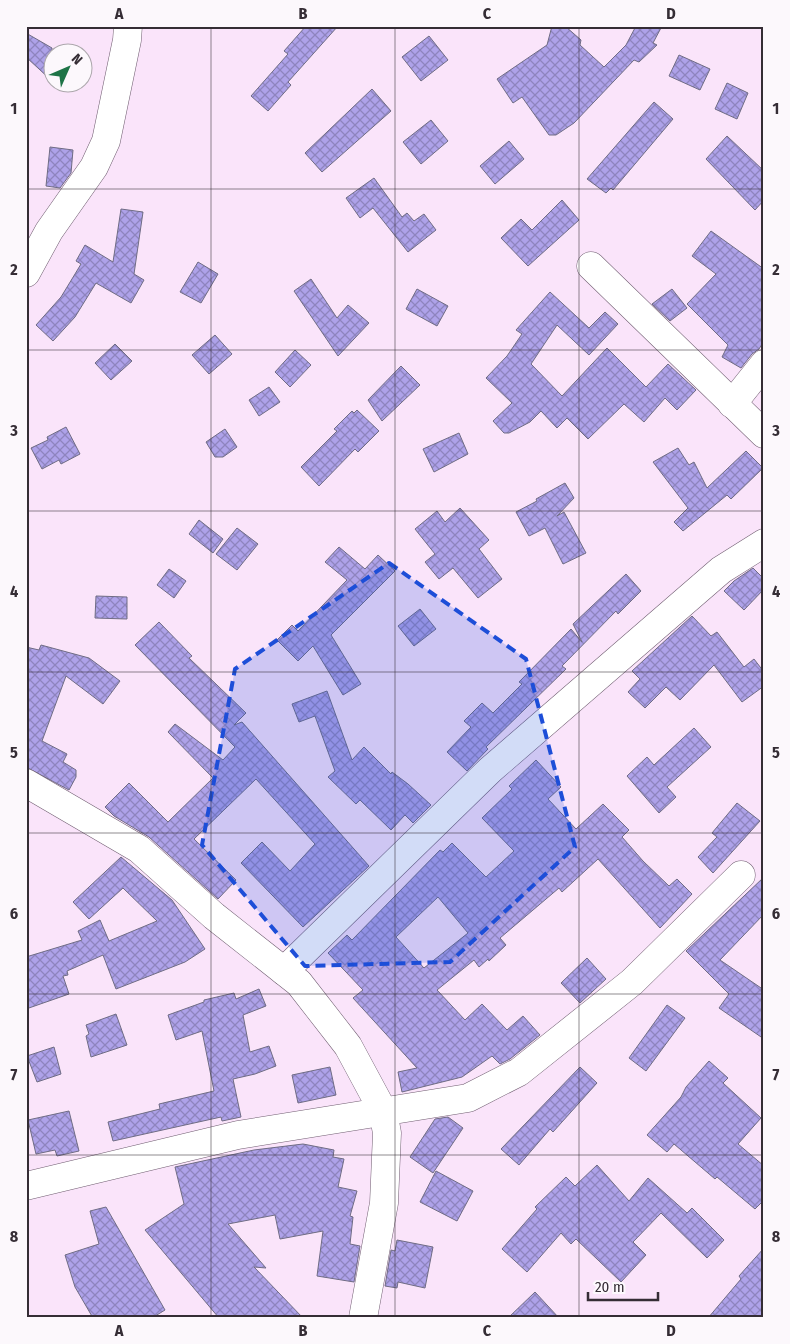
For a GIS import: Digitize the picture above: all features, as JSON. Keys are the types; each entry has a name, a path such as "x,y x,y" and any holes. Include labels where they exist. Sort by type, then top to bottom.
{"street":[{"path":"26,273 49,231 94,167 106,140 127,40 128,26"},
{"path":"591,266 764,434"},
{"path":"732,404 764,364"},
{"path":"284,971 497,764 721,570 764,543"},
{"path":"26,783 139,849 214,916 299,983 348,1046 383,1111 387,1133 384,1203 363,1318"},
{"path":"26,1186 238,1135 468,1098 519,1072 632,982 741,875"}],"highlighted area":[{"path":"389,563 526,659 575,847 450,962 305,966 202,845 235,669"}],"building":[{"path":"306,26 338,26 288,82 291,85 268,111 251,96 288,54 284,51"},
{"path":"552,26 565,26 581,40 580,45 604,67 626,45 636,26 662,26 653,43 657,45 639,62 634,60 574,123 556,135 549,135 522,97 513,103 497,79 547,45"},
{"path":"26,33 42,42 42,72 26,57"},
{"path":"429,36 448,60 421,81 402,57"},
{"path":"679,55 710,69 700,90 669,76"},
{"path":"727,83 748,93 737,119 715,109"},
{"path":"372,89 391,111 322,172 305,153"},
{"path":"654,102 673,119 613,190 611,188 606,193 587,179"},
{"path":"431,120 448,141 421,164 403,142"},
{"path":"727,136 764,171 764,200 755,210 706,159"},
{"path":"509,141 524,159 495,184 480,166"},
{"path":"50,147 73,150 71,173 60,188 46,186"},
{"path":"374,178 402,217 407,213 414,221 424,214 436,230 408,252 373,208 360,218 346,198"},
{"path":"562,200 579,220 528,266 501,238 521,219 532,230"},
{"path":"121,209 143,212 134,274 144,280 131,303 96,283 75,317 53,341 36,325 61,297 81,264 76,261 85,245 113,262"},
{"path":"711,231 764,269 764,341 741,368 722,357 728,345 687,304 716,274 692,256"},
{"path":"198,262 218,274 201,303 180,292"},
{"path":"311,279 337,318 348,305 369,323 338,356 294,291"},
{"path":"417,289 448,306 437,326 406,309"},
{"path":"672,289 687,308 670,321 652,304"},
{"path":"550,292 589,328 605,312 618,324 589,355 557,325 531,364 562,396 607,348 646,387 668,364 696,390 677,410 665,398 644,422 624,404 588,439 567,418 557,428 541,411 530,422 509,433 504,433 493,421 512,403 486,378 507,356 522,334 516,330"},
{"path":"215,335 232,354 209,374 192,355"},
{"path":"115,344 132,361 111,380 95,363"},
{"path":"295,350 311,365 290,387 275,372"},
{"path":"401,366 420,385 382,421 368,400"},
{"path":"269,387 280,402 259,416 249,400"},
{"path":"357,410 379,431 358,452 355,449 319,486 301,467 337,431 334,429 352,411 354,413"},
{"path":"66,427 80,454 61,464 59,460 42,469 31,448 48,440 47,437"},
{"path":"225,429 237,447 223,457 215,457 206,442"},
{"path":"459,433 468,454 434,472 423,449"},
{"path":"678,448 689,465 694,462 707,488 746,451 763,468 731,499 727,495 683,531 674,522 688,508 653,462"},
{"path":"565,483 574,498 557,516 564,512 586,553 563,564 545,528 529,536 516,512"},
{"path":"460,508 489,540 479,549 502,579 478,598 453,568 439,579 425,562 435,554 415,529 437,511 445,522"},
{"path":"199,520 223,539 213,553 189,534"},
{"path":"237,528 258,544 237,570 216,554"},
{"path":"339,547 365,569 378,555 395,571 331,635 361,684 343,695 313,646 298,661 277,640 292,625 298,631 347,580 325,562"},
{"path":"753,568 764,579 764,589 744,610 724,591 734,581"},
{"path":"169,569 186,581 174,598 157,585"},
{"path":"626,574 641,591 618,614 616,611 562,666 566,669 486,747 488,749 467,771 447,752 471,727 464,721 482,703 493,713 522,684 519,682 571,629 582,642 573,624"},
{"path":"96,596 127,597 127,619 95,618"},
{"path":"420,609 436,629 414,646 398,626"},
{"path":"692,616 711,636 717,632 744,667 754,659 764,672 764,686 742,702 714,665 680,700 666,687 645,708 628,692 640,679 632,671"},
{"path":"159,622 192,656 189,658 246,713 234,725 242,722 369,866 303,927 241,863 262,842 290,871 315,844 256,779 194,839 236,880 218,899 149,837 114,816 105,807 129,783 168,822 213,778 168,732 175,724 223,760 235,747 135,645"},
{"path":"41,645 89,658 120,681 103,704 66,676 42,741 67,754 63,762 76,770 76,777 69,790 26,767 26,647 39,650"},
{"path":"327,691 352,760 364,747 391,774 392,772 408,784 431,805 413,823 405,815 391,830 360,800 356,804 328,777 335,771 315,716 299,722 292,704"},
{"path":"694,728 711,747 667,787 676,797 659,813 627,776 647,757 654,765"},
{"path":"536,760 561,787 548,799 576,829 603,804 629,830 622,837 643,861 669,886 677,879 692,894 660,928 598,859 562,892 559,888 500,938 506,945 489,961 488,959 479,967 474,960 437,990 465,1020 482,1004 507,1030 523,1016 540,1035 510,1059 500,1064 492,1056 462,1077 402,1092 398,1072 417,1068 353,998 363,990 328,953 347,935 352,940 440,850 443,852 452,843 486,877 514,851 482,818 512,789 509,786","holes":["438,897 468,933 424,968 396,937"]},
{"path":"737,803 760,821 713,873 698,857 717,837 712,833"},
{"path":"121,857 172,900 205,949 185,962 116,989 103,955 67,971 68,975 63,976 69,994 26,1009 26,957 82,940 78,931 100,920 109,941 157,921 123,888 89,919 73,902"},
{"path":"764,877 764,914 720,960 764,990 764,1039 719,1008 729,994 686,951"},
{"path":"587,958 606,979 580,1003 561,983"},
{"path":"259,989 266,1006 243,1015 250,1052 269,1046 276,1066 255,1074 233,1079 241,1117 222,1121 221,1117 113,1141 108,1122 160,1109 159,1104 214,1091 202,1031 176,1040 168,1015 204,1002 204,1000 234,993 236,999"},
{"path":"667,1005 685,1018 646,1071 629,1058"},
{"path":"116,1014 127,1045 91,1057 86,1036 89,1034 86,1025"},
{"path":"54,1047 61,1074 37,1082 27,1056"},
{"path":"709,1061 728,1078 723,1083 761,1118 738,1144 764,1166 764,1200 755,1209 717,1177 715,1179 674,1144 667,1152 647,1135 681,1097 686,1087"},
{"path":"330,1067 336,1095 298,1103 292,1075"},
{"path":"580,1067 597,1083 553,1132 550,1129 519,1165 501,1149"},
{"path":"69,1111 79,1151 57,1156 55,1150 36,1154 28,1120"},
{"path":"448,1117 463,1128 433,1173 410,1157 435,1119"},
{"path":"303,1144 334,1150 333,1157 344,1159 338,1187 357,1191 350,1216 353,1217 350,1244 360,1246 354,1282 317,1276 323,1231 280,1239 275,1215 228,1224 266,1268 254,1267 303,1318 219,1318 145,1230 184,1204 175,1167 254,1150"},
{"path":"597,1165 629,1201 648,1178 687,1213 692,1208 724,1240 707,1258 661,1213 633,1242 646,1255 621,1282 576,1239 571,1244 561,1233 527,1272 502,1249 537,1209 535,1207 566,1177 575,1186"},
{"path":"436,1171 473,1191 457,1221 420,1202"},
{"path":"106,1207 165,1310 152,1318 93,1318 75,1287 65,1255 99,1244 90,1211"},
{"path":"397,1240 433,1247 425,1288 398,1282 397,1288 385,1286 391,1250 395,1251"},
{"path":"764,1248 764,1318 708,1318 741,1279 739,1276"},
{"path":"535,1292 559,1318 508,1318"}]}
